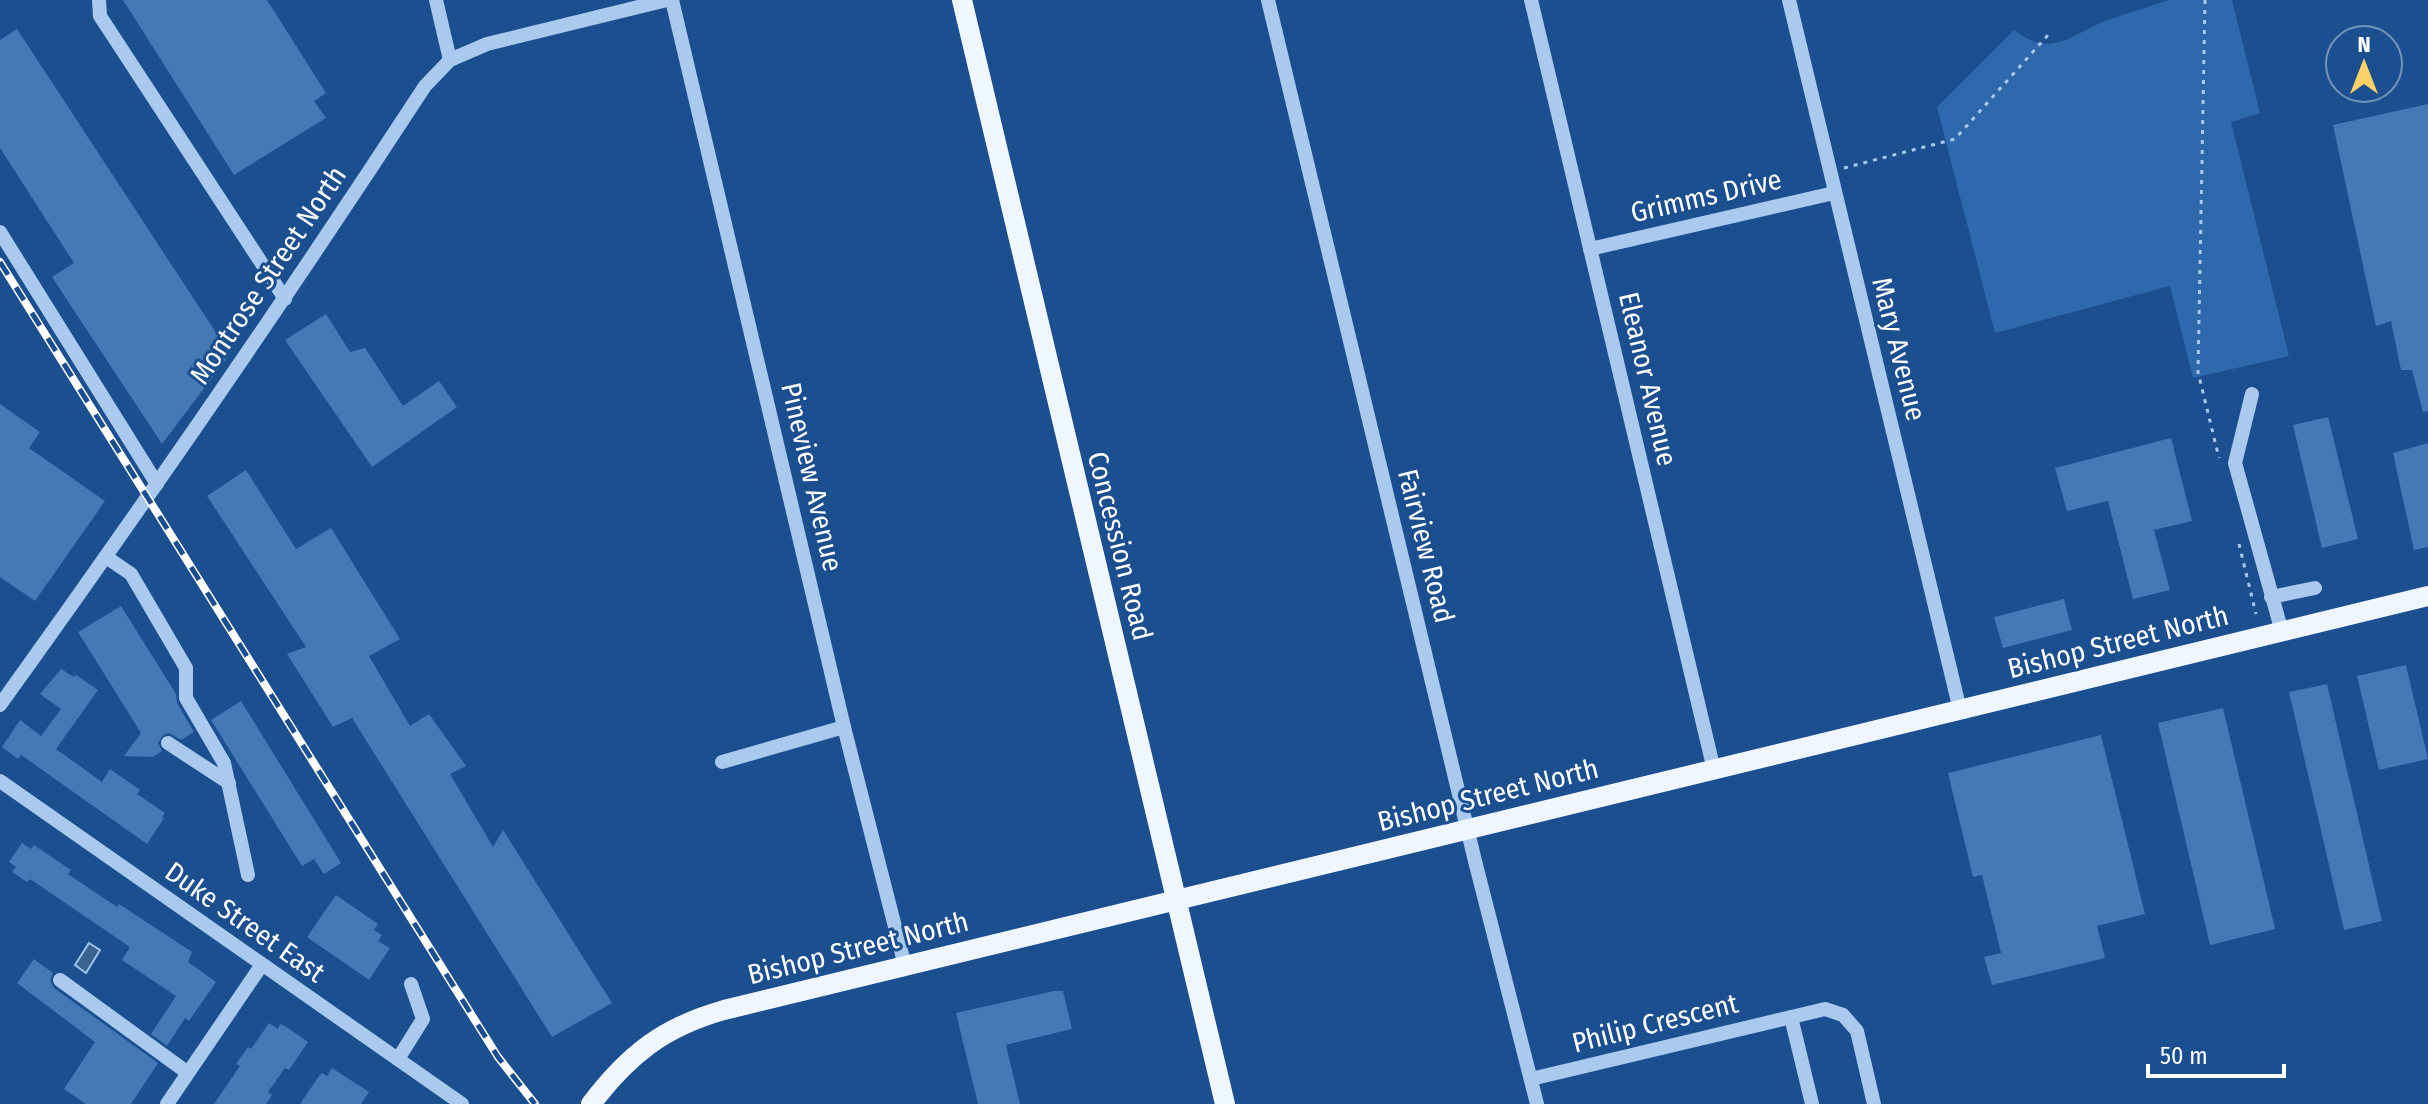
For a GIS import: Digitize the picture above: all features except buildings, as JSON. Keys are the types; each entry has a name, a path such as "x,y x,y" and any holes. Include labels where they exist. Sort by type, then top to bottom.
{"main road":[{"name":"Concession Road","path":"962,0 1225,1104"},
{"name":"Bishop Street North","path":"591,1104 628,1060 678,1026 724,1010 2428,596"}],"street":[{"path":"99,0 100,16 285,299"},
{"path":"436,0 450,60"},
{"name":"Montrose Street North","path":"0,705 285,299 425,86 450,60 487,44 670,0"},
{"name":"Pineview Avenue","path":"670,0 844,727 905,966"},
{"name":"Fairview Road","path":"1268,0 1467,828 1537,1104"},
{"name":"Eleanor Avenue","path":"1531,0 1714,770"},
{"name":"Mary Avenue","path":"1789,0 1960,710"},
{"name":"Grimms Drive","path":"1590,249 1834,193"},
{"path":"0,232 157,484"},
{"path":"2252,394 2235,463 2282,632"},
{"path":"106,557 131,574 186,668 186,698 224,763 248,875"},
{"path":"2271,597 2315,588"},
{"path":"722,762 844,727"},
{"path":"168,743 229,783"},
{"name":"Duke Street East","path":"0,781 462,1104"},
{"path":"167,1104 261,966"},
{"path":"60,980 188,1073"},
{"path":"398,1059 423,1019 411,984"},
{"name":"Philip Crescent","path":"1531,1079 1825,1009 1843,1015 1857,1031 1874,1104"},
{"path":"1791,1017 1812,1104"}],"path":[{"path":"2198,372 2205,0"},
{"path":"1829,172 1955,139 2048,35"}],"shaded area":[{"path":"2169,0 2232,0 2260,113 2231,122 2289,356 2193,378 2170,286 1995,333 1937,107 2014,30 2040,43 2062,41 2108,20"},
{"path":"89,943 100,950 86,973 75,965"}],"railway":[{"path":"0,262 498,1057 535,1104"}]}
